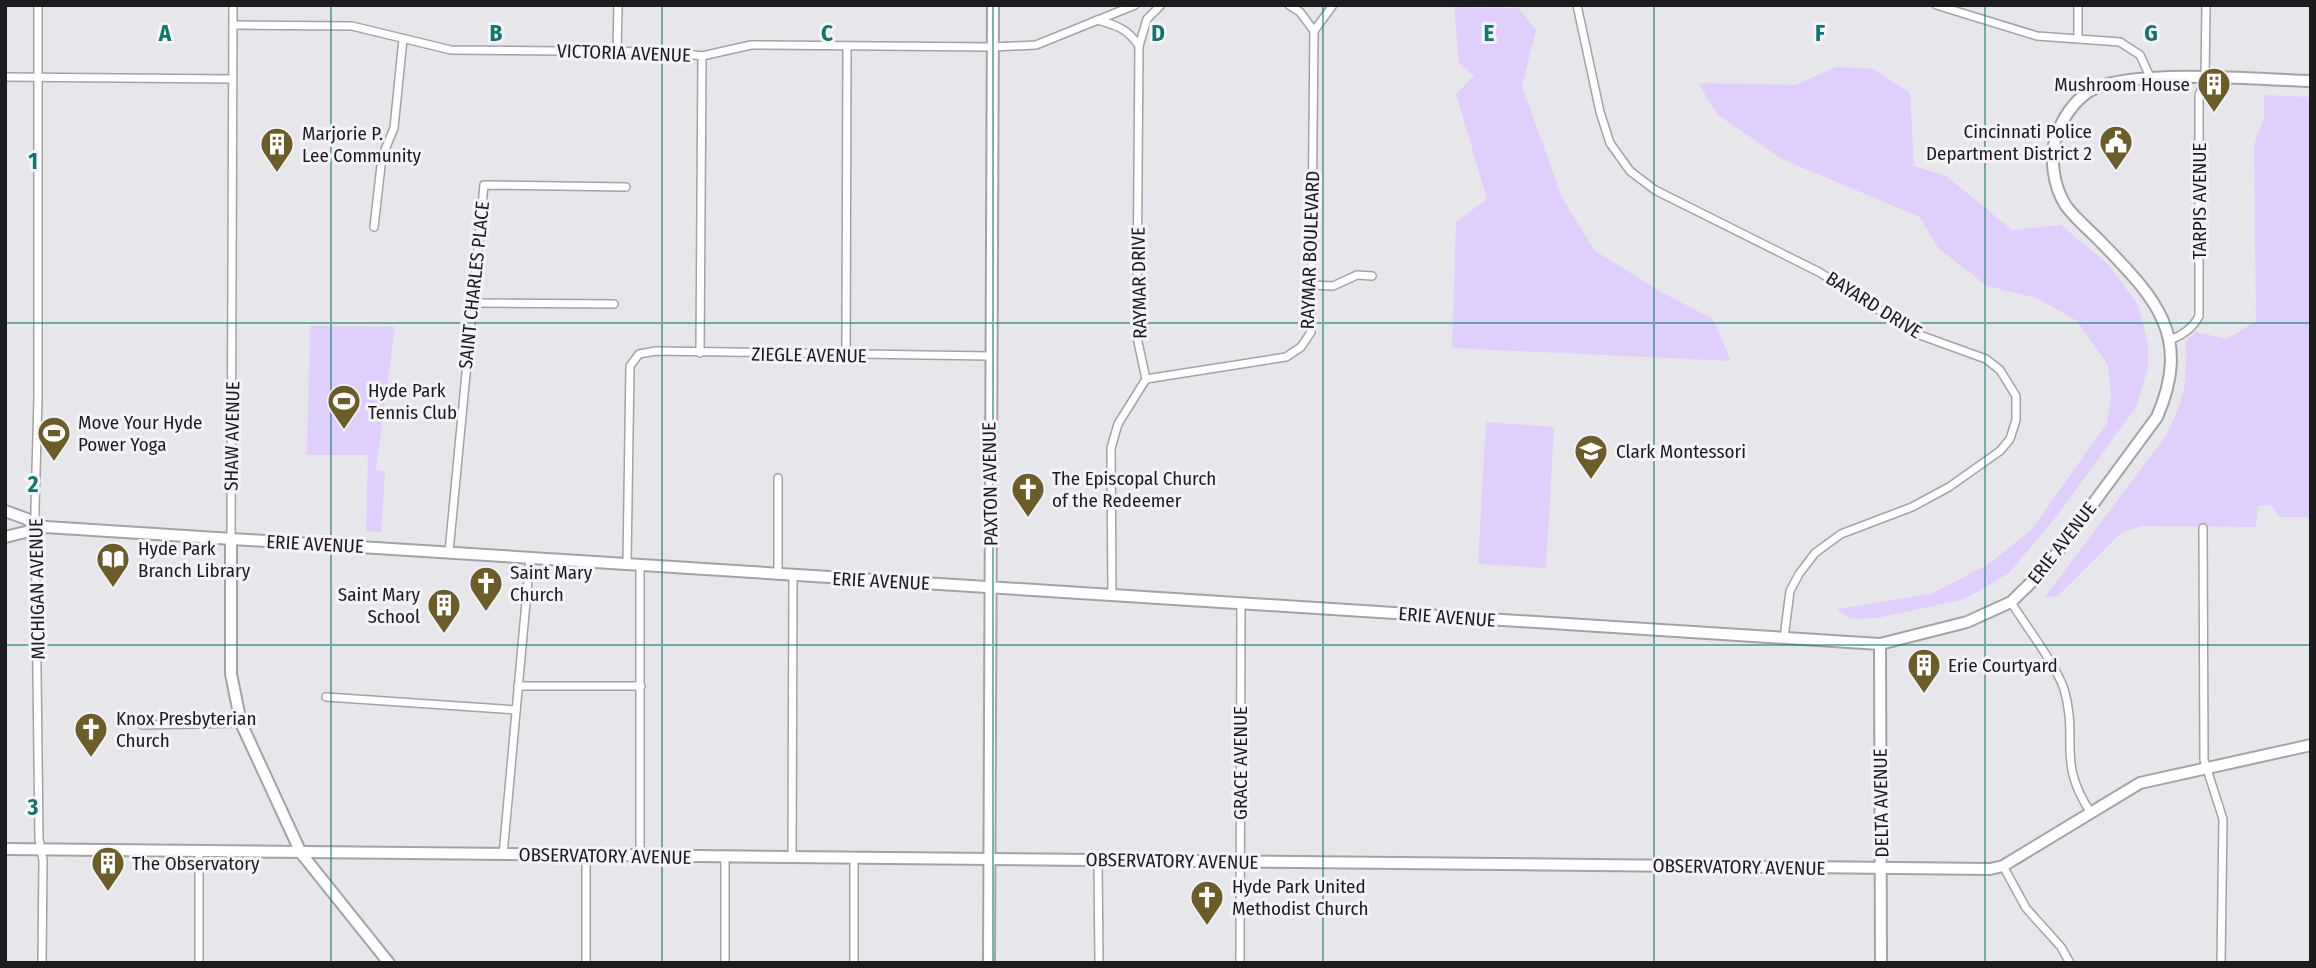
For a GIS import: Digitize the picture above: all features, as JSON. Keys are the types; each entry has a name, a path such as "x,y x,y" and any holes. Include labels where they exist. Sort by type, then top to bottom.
{"street":[{"name":"MICHIGAN AVENUE","path":"38,5 37,527 42,963"},
{"name":"SHAW AVENUE","path":"233,5 231,674 241,723 301,853 383,961"},
{"path":"617,51 618,5"},
{"name":"PAXTON AVENUE","path":"989,963 989,356 993,5"},
{"name":"VICTORIA AVENUE","path":"233,25 352,26 451,50 617,51 702,56 751,45 1036,45 1064,36 1135,5"},
{"name":"RAYMAR DRIVE","path":"1146,379 1138,342 1137,311 1139,46 1147,19 1161,5"},
{"path":"1289,5 1300,12 1314,32 1333,5"},
{"name":"BAYARD DRIVE","path":"1577,5 1600,112 1610,143 1630,172 1655,190 1819,272 1917,334 1986,359 2011,383 2016,396 2016,420 2010,439 2000,451 1949,487 1912,507 1840,534 1815,553 1790,591 1784,638"},
{"path":"1936,5 2037,37 2105,40 2132,48 2145,62 2151,79"},
{"path":"2078,5 2078,38"},
{"name":"TARPIS AVENUE","path":"2169,340 2182,335 2196,323 2199,316 2199,95 2206,80 2206,5"},
{"path":"1097,20 1120,27 1132,35 1139,46"},
{"name":"RAYMAR BOULEVARD","path":"1146,379 1294,353 1311,332 1314,32"},
{"path":"374,227 383,157 394,128 403,39"},
{"path":"846,355 847,47"},
{"path":"700,353 702,56"},
{"path":"5,77 232,79"},
{"name":"ERIE AVENUE","path":"5,537 25,534 37,527 1880,644 1967,622 2011,602 2045,569 2157,417 2169,382 2169,340 2153,298 2061,198 2053,163 2054,143 2062,122 2088,92 2119,82 2151,79 2311,81"},
{"name":"SAINT CHARLES PLACE","path":"449,552 484,185 626,187"},
{"path":"1312,285 1334,286 1357,275 1372,276"},
{"path":"472,303 614,304"},
{"name":"ZIEGLE AVENUE","path":"627,565 629,366 632,360 647,351 989,356"},
{"path":"1112,594 1111,448 1118,424 1146,379"},
{"path":"778,478 778,574"},
{"name":"ERIE AVENUE","path":"5,511 27,519 37,527"},
{"path":"2203,528 2204,760 2223,819 2221,963"},
{"path":"503,855 530,558"},
{"path":"640,566 640,856"},
{"path":"792,859 793,575"},
{"path":"2011,602 2063,685 2069,720 2071,776 2091,813"},
{"name":"GRACE AVENUE","path":"1240,963 1241,605"},
{"name":"DELTA AVENUE","path":"1880,644 1881,963"},
{"path":"518,686 641,686"},
{"path":"326,697 516,710"},
{"path":"142,725 241,723"},
{"name":"OBSERVATORY AVENUE","path":"5,849 854,860 1990,869 2003,866 2140,783 2311,745"},
{"path":"199,852 199,963"},
{"path":"586,855 586,963"},
{"path":"725,858 725,963"},
{"path":"854,860 854,963"},
{"path":"1098,860 1099,963"},
{"path":"2003,866 2026,908 2061,947 2070,963"}],"shaded area":[{"path":"1454,7 1518,8 1536,30 1522,87 1562,197 1594,250 1661,292 1713,319 1731,361 1452,348 1456,222 1487,199 1456,94 1474,76 1459,63"},
{"path":"1836,67 1873,69 1910,93 1914,166 1946,176 2012,230 2061,225 2109,265 2138,305 2148,344 2148,368 2136,407 2059,513 2009,573 1965,599 1877,618 1850,619 1837,609 1931,594 1989,564 2032,529 2107,423 2111,397 2108,365 2077,321 2037,298 1987,286 1938,248 1920,217 1782,159 1718,115 1698,83 1796,85"},
{"path":"2264,95 2311,97 2311,517 2280,517 2270,505 2258,506 2256,527 2143,526 2122,532 2058,596 2045,597 2165,437 2183,391 2186,341 2196,332 2227,339 2256,321 2254,145 2264,117"},
{"name":"Hyde Park Tennis Club","path":"310,326 395,327 376,470 385,472 381,532 366,531 368,455 307,455"},
{"path":"1486,422 1554,427 1546,568 1478,564"}],"place":[{"name":"Mushroom House","path":"2214,114"},
{"name":"Cincinnati Police Department District 2","path":"2116,172"},
{"name":"Marjorie P. Lee Community","path":"277,174"},
{"name":"Hyde Park Tennis Club","path":"344,431"},
{"name":"Move Your Hyde Power Yoga","path":"54,463"},
{"name":"Clark Montessori","path":"1591,481"},
{"name":"The Episcopal Church of the Redeemer","path":"1028,519"},
{"name":"Hyde Park Branch Library","path":"113,589"},
{"name":"Saint Mary Church","path":"486,613"},
{"name":"Saint Mary School","path":"444,635"},
{"name":"Erie Courtyard","path":"1924,695"},
{"name":"Knox Presbyterian Church","path":"91,759"},
{"name":"The Observatory","path":"108,893"},
{"name":"Hyde Park United Methodist Church","path":"1207,927"}]}
